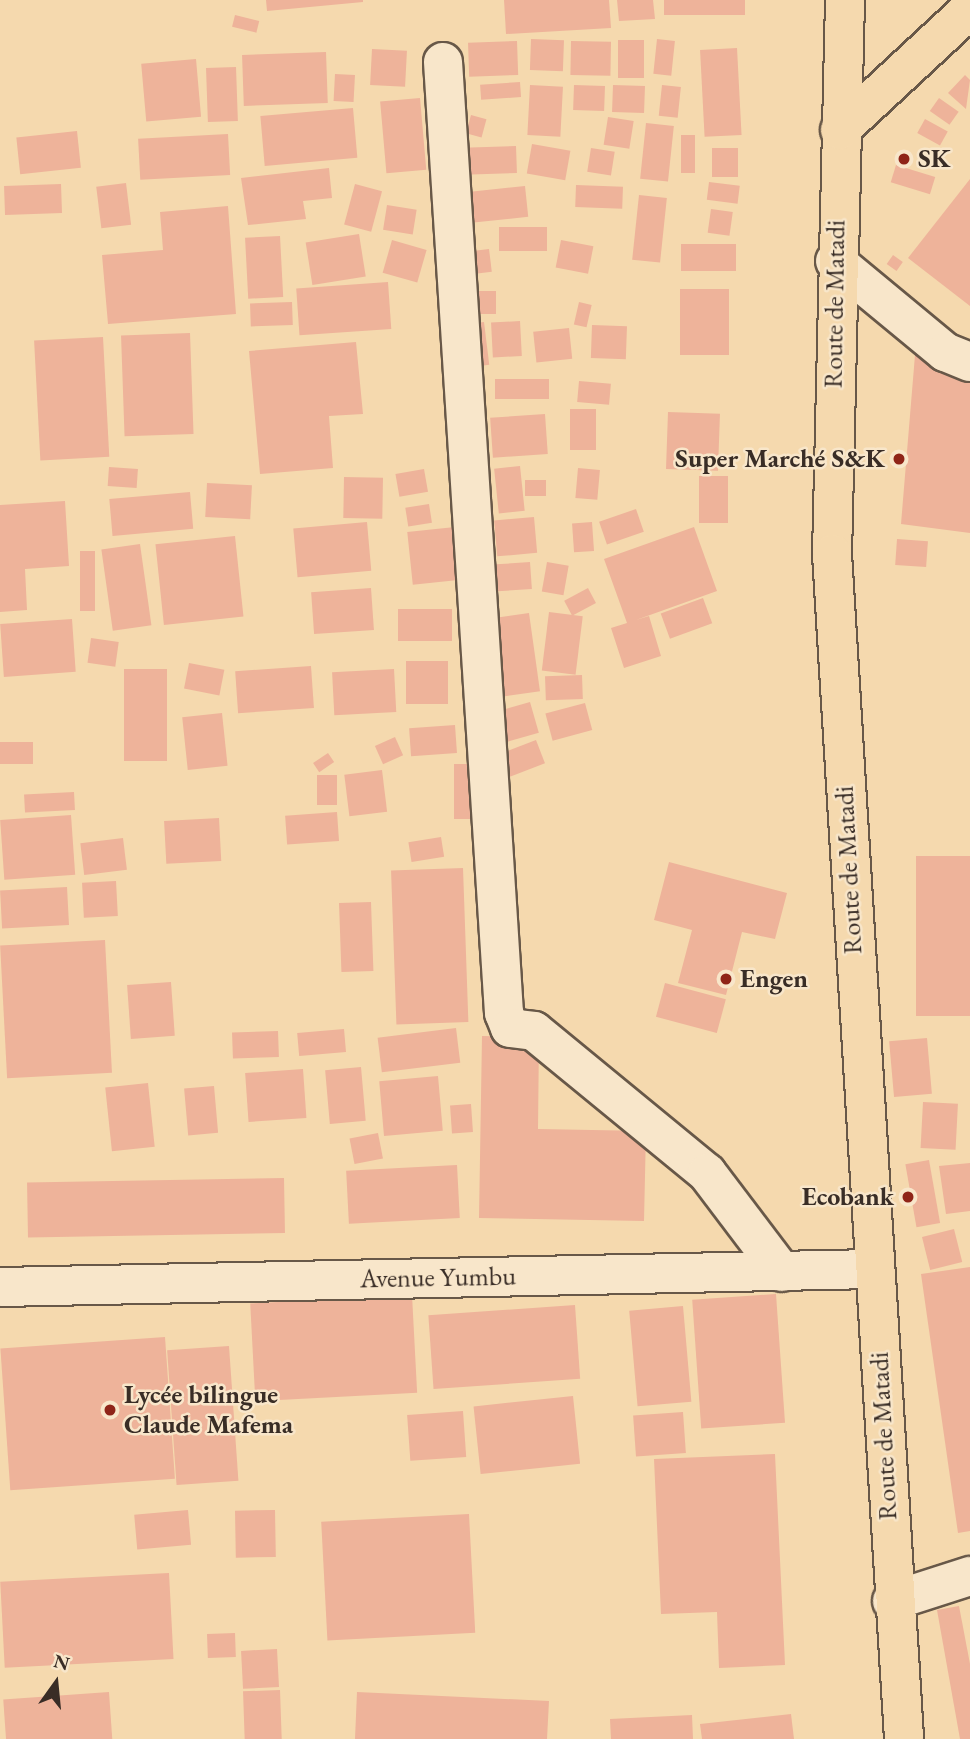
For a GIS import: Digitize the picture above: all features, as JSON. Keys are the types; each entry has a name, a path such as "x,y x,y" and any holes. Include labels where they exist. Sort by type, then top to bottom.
{"highway":[{"name":"Route de Matadi","path":"845,0 835,261 832,554 892,1601 904,1739"},
{"path":"841,130 970,9"}],"street":[{"path":"443,62 504,1013 510,1028 534,1031 707,1173 782,1272"},
{"path":"835,261 945,352 970,362"},
{"name":"Avenue Yumbu","path":"0,1287 875,1269"},
{"path":"892,1601 970,1576"}],"building":[{"path":"266,0 363,0 363,2 267,11"},
{"path":"504,0 609,0 611,28 506,34"},
{"path":"617,0 653,0 655,19 619,21"},
{"path":"664,0 745,0 745,15 664,15"},
{"path":"235,15 259,21 256,33 232,27"},
{"path":"531,39 564,40 563,71 530,70"},
{"path":"657,39 675,41 671,76 653,74"},
{"path":"618,40 644,40 644,78 618,78"},
{"path":"517,41 518,75 469,77 468,43"},
{"path":"571,41 611,42 610,76 570,75"},
{"path":"737,48 742,135 705,137 700,50"},
{"path":"372,49 407,51 405,87 370,85"},
{"path":"326,52 328,103 244,106 242,55"},
{"path":"196,59 201,117 146,122 141,64"},
{"path":"236,67 238,121 208,122 206,68"},
{"path":"335,74 355,75 354,102 334,101"},
{"path":"965,75 970,80 966,109 948,93"},
{"path":"520,82 521,97 481,100 480,85"},
{"path":"530,85 563,87 560,137 527,135"},
{"path":"574,85 605,86 604,111 573,110"},
{"path":"613,85 645,86 644,113 612,112"},
{"path":"662,85 681,87 678,118 659,116"},
{"path":"420,98 426,170 386,173 380,101"},
{"path":"939,98 959,112 949,125 930,111"},
{"path":"353,108 357,158 265,166 260,116"},
{"path":"471,115 486,119 482,137 466,133"},
{"path":"608,117 634,121 629,149 604,145"},
{"path":"925,119 948,132 940,146 917,133"},
{"path":"646,123 674,126 668,182 640,179"},
{"path":"77,131 81,168 20,174 16,137"},
{"path":"228,134 230,175 140,180 138,139"},
{"path":"681,135 695,135 695,173 681,173"},
{"path":"532,144 570,151 565,180 527,174"},
{"path":"516,146 517,173 464,175 463,148"},
{"path":"591,148 615,152 611,175 587,172"},
{"path":"712,148 738,148 738,177 712,177"},
{"path":"896,165 935,177 930,194 891,182"},
{"path":"329,168 332,198 303,201 306,219 248,225 241,178"},
{"path":"970,179 970,306 908,258"},
{"path":"709,182 740,186 738,204 707,200"},
{"path":"126,183 131,225 101,228 96,187"},
{"path":"61,184 62,213 5,215 4,186"},
{"path":"355,184 382,191 371,232 344,225"},
{"path":"576,185 623,187 622,209 575,207"},
{"path":"525,186 528,217 467,223 463,192"},
{"path":"639,195 667,198 660,263 632,260"},
{"path":"387,205 417,210 413,234 383,230"},
{"path":"228,206 236,314 108,324 102,255 163,250 160,212"},
{"path":"711,209 733,212 729,236 708,233"},
{"path":"499,227 547,227 547,251 499,251"},
{"path":"359,234 366,276 312,285 306,242"},
{"path":"280,236 283,297 248,299 245,238"},
{"path":"392,240 427,250 417,283 383,273"},
{"path":"561,240 593,246 588,274 556,267"},
{"path":"681,244 736,244 736,271 681,271"},
{"path":"489,249 492,272 463,275 460,253"},
{"path":"893,255 903,262 897,271 887,264"},
{"path":"388,282 391,329 300,335 296,288"},
{"path":"680,289 729,289 729,355 680,355"},
{"path":"478,291 496,291 496,314 478,314"},
{"path":"292,302 293,325 251,326 250,303"},
{"path":"579,302 592,305 586,327 574,324"},
{"path":"520,321 522,356 493,357 491,323"},
{"path":"484,322 489,365 473,367 468,324"},
{"path":"592,325 627,326 626,359 591,358"},
{"path":"569,328 572,359 536,363 533,332"},
{"path":"190,333 194,434 125,436 121,335"},
{"path":"103,337 109,457 40,460 34,341"},
{"path":"356,342 363,414 329,416 333,468 260,474 249,351"},
{"path":"916,343 970,378 970,533 901,524"},
{"path":"495,379 549,379 549,399 495,399"},
{"path":"579,381 611,384 609,405 577,402"},
{"path":"570,409 596,409 596,450 570,450"},
{"path":"668,412 720,414 718,471 666,469"},
{"path":"545,414 548,454 493,458 490,418"},
{"path":"520,466 525,511 499,513 494,469"},
{"path":"109,467 138,469 137,488 108,486"},
{"path":"578,468 600,470 597,500 575,498"},
{"path":"424,469 428,492 399,497 395,474"},
{"path":"699,476 728,476 728,523 699,523"},
{"path":"344,477 383,478 382,519 343,518"},
{"path":"525,480 546,480 546,496 525,496"},
{"path":"207,483 252,485 250,519 205,517"},
{"path":"190,492 193,529 113,536 109,499"},
{"path":"65,501 69,566 25,569 27,610 0,612 0,505"},
{"path":"429,504 432,523 408,527 405,508"},
{"path":"636,509 644,532 607,544 599,522"},
{"path":"534,517 537,553 497,556 494,520"},
{"path":"367,522 371,571 298,577 293,528"},
{"path":"592,522 594,551 574,552 572,523"},
{"path":"455,527 461,580 413,585 407,532"},
{"path":"694,527 717,591 636,620 649,616 661,656 624,668 611,628 627,623 604,559"},
{"path":"235,536 243,617 164,625 155,544"},
{"path":"897,539 928,541 926,567 895,565"},
{"path":"140,544 151,625 113,631 101,549"},
{"path":"80,551 95,551 95,611 80,611"},
{"path":"530,562 532,589 498,591 496,564"},
{"path":"547,562 569,566 563,595 542,592"},
{"path":"371,588 374,630 314,634 311,592"},
{"path":"588,588 596,603 572,616 564,601"},
{"path":"703,598 712,623 670,639 661,613"},
{"path":"398,609 452,609 452,641 398,641"},
{"path":"549,612 583,616 576,675 542,671"},
{"path":"529,613 540,691 503,696 492,618"},
{"path":"72,619 76,672 4,677 0,624"},
{"path":"91,638 119,642 115,667 88,663"},
{"path":"406,661 448,661 448,704 406,704"},
{"path":"189,663 224,670 219,695 184,689"},
{"path":"311,666 314,708 238,713 235,671"},
{"path":"124,669 167,669 167,761 124,761"},
{"path":"394,669 396,712 334,715 332,672"},
{"path":"582,675 583,699 546,700 545,676"},
{"path":"530,702 539,733 506,742 497,711"},
{"path":"585,703 592,730 553,741 545,714"},
{"path":"222,713 228,766 188,770 182,717"},
{"path":"455,725 457,753 411,756 409,728"},
{"path":"395,737 403,755 383,764 375,746"},
{"path":"536,740 545,763 508,778 499,754"},
{"path":"0,742 33,742 33,764 0,764"},
{"path":"328,753 334,762 319,772 313,763"},
{"path":"454,764 472,764 472,819 454,819"},
{"path":"382,770 387,812 349,816 344,775"},
{"path":"317,775 337,775 337,805 317,805"},
{"path":"74,792 75,810 25,813 24,795"},
{"path":"337,812 339,841 287,845 285,816"},
{"path":"71,815 75,875 4,880 0,820"},
{"path":"219,818 221,861 166,864 164,821"},
{"path":"441,837 444,857 412,862 408,842"},
{"path":"123,838 127,870 84,875 80,843"},
{"path":"916,856 970,856 970,1016 916,1016"},
{"path":"669,862 787,893 775,939 742,932 726,995 678,983 692,930 654,920"},
{"path":"463,868 468,1022 396,1024 391,871"},
{"path":"116,881 118,916 84,918 82,883"},
{"path":"67,887 69,925 2,928 0,891"},
{"path":"371,902 373,971 341,972 339,903"},
{"path":"105,940 112,1073 7,1078 0,945"},
{"path":"171,982 175,1036 131,1039 127,985"},
{"path":"665,983 726,999 717,1033 656,1017"},
{"path":"456,1028 460,1063 382,1072 378,1038"},
{"path":"344,1029 346,1052 299,1056 297,1033"},
{"path":"278,1031 279,1057 233,1059 232,1033"},
{"path":"482,1036 539,1037 538,1129 646,1131 644,1221 479,1218"},
{"path":"927,1038 932,1094 894,1097 889,1041"},
{"path":"361,1067 366,1121 330,1124 325,1070"},
{"path":"303,1069 306,1118 249,1122 245,1073"},
{"path":"438,1076 443,1131 384,1136 379,1081"},
{"path":"148,1083 155,1147 112,1151 105,1087"},
{"path":"214,1086 218,1133 188,1135 184,1089"},
{"path":"923,1102 958,1104 956,1150 921,1148"},
{"path":"471,1104 473,1132 452,1133 450,1105"},
{"path":"378,1133 383,1159 354,1164 350,1139"},
{"path":"929,1160 940,1223 916,1227 905,1164"},
{"path":"970,1163 970,1211 946,1214 939,1166"},
{"path":"457,1165 460,1218 349,1224 346,1171"},
{"path":"284,1178 285,1233 28,1237 27,1182"},
{"path":"954,1229 962,1262 930,1270 922,1237"},
{"path":"970,1267 970,1531 958,1533 921,1274"},
{"path":"776,1294 785,1423 701,1429 692,1300"},
{"path":"412,1295 417,1393 255,1401 250,1303"},
{"path":"575,1305 580,1379 434,1389 428,1315"},
{"path":"683,1306 691,1402 638,1406 629,1311"},
{"path":"165,1337 175,1479 10,1490 0,1349"},
{"path":"229,1346 238,1481 177,1485 167,1350"},
{"path":"573,1396 580,1464 481,1474 474,1406"},
{"path":"463,1411 466,1457 410,1461 407,1415"},
{"path":"683,1412 686,1453 636,1456 633,1415"},
{"path":"775,1454 785,1665 719,1668 717,1612 661,1614 654,1459"},
{"path":"188,1510 191,1545 137,1550 134,1515"},
{"path":"275,1510 276,1557 236,1558 235,1511"},
{"path":"469,1514 475,1633 327,1641 321,1522"},
{"path":"169,1573 174,1659 5,1668 0,1582"},
{"path":"959,1606 970,1664 970,1739 960,1739 937,1610"},
{"path":"235,1633 236,1657 208,1658 207,1634"},
{"path":"277,1649 279,1687 243,1689 241,1651"},
{"path":"280,1690 282,1739 245,1739 243,1691"},
{"path":"109,1692 112,1739 6,1739 3,1699"},
{"path":"357,1692 549,1701 547,1739 355,1739"},
{"path":"791,1714 794,1739 702,1739 700,1724"},
{"path":"692,1715 693,1739 611,1739 610,1719"}],"place":[{"name":"SK","path":"904,159"},
{"name":"Super Marché S&K","path":"899,459"},
{"name":"Engen","path":"726,979"},
{"name":"Ecobank","path":"908,1197"},
{"name":"Lycée bilingue Claude Mafema","path":"110,1410"}]}
